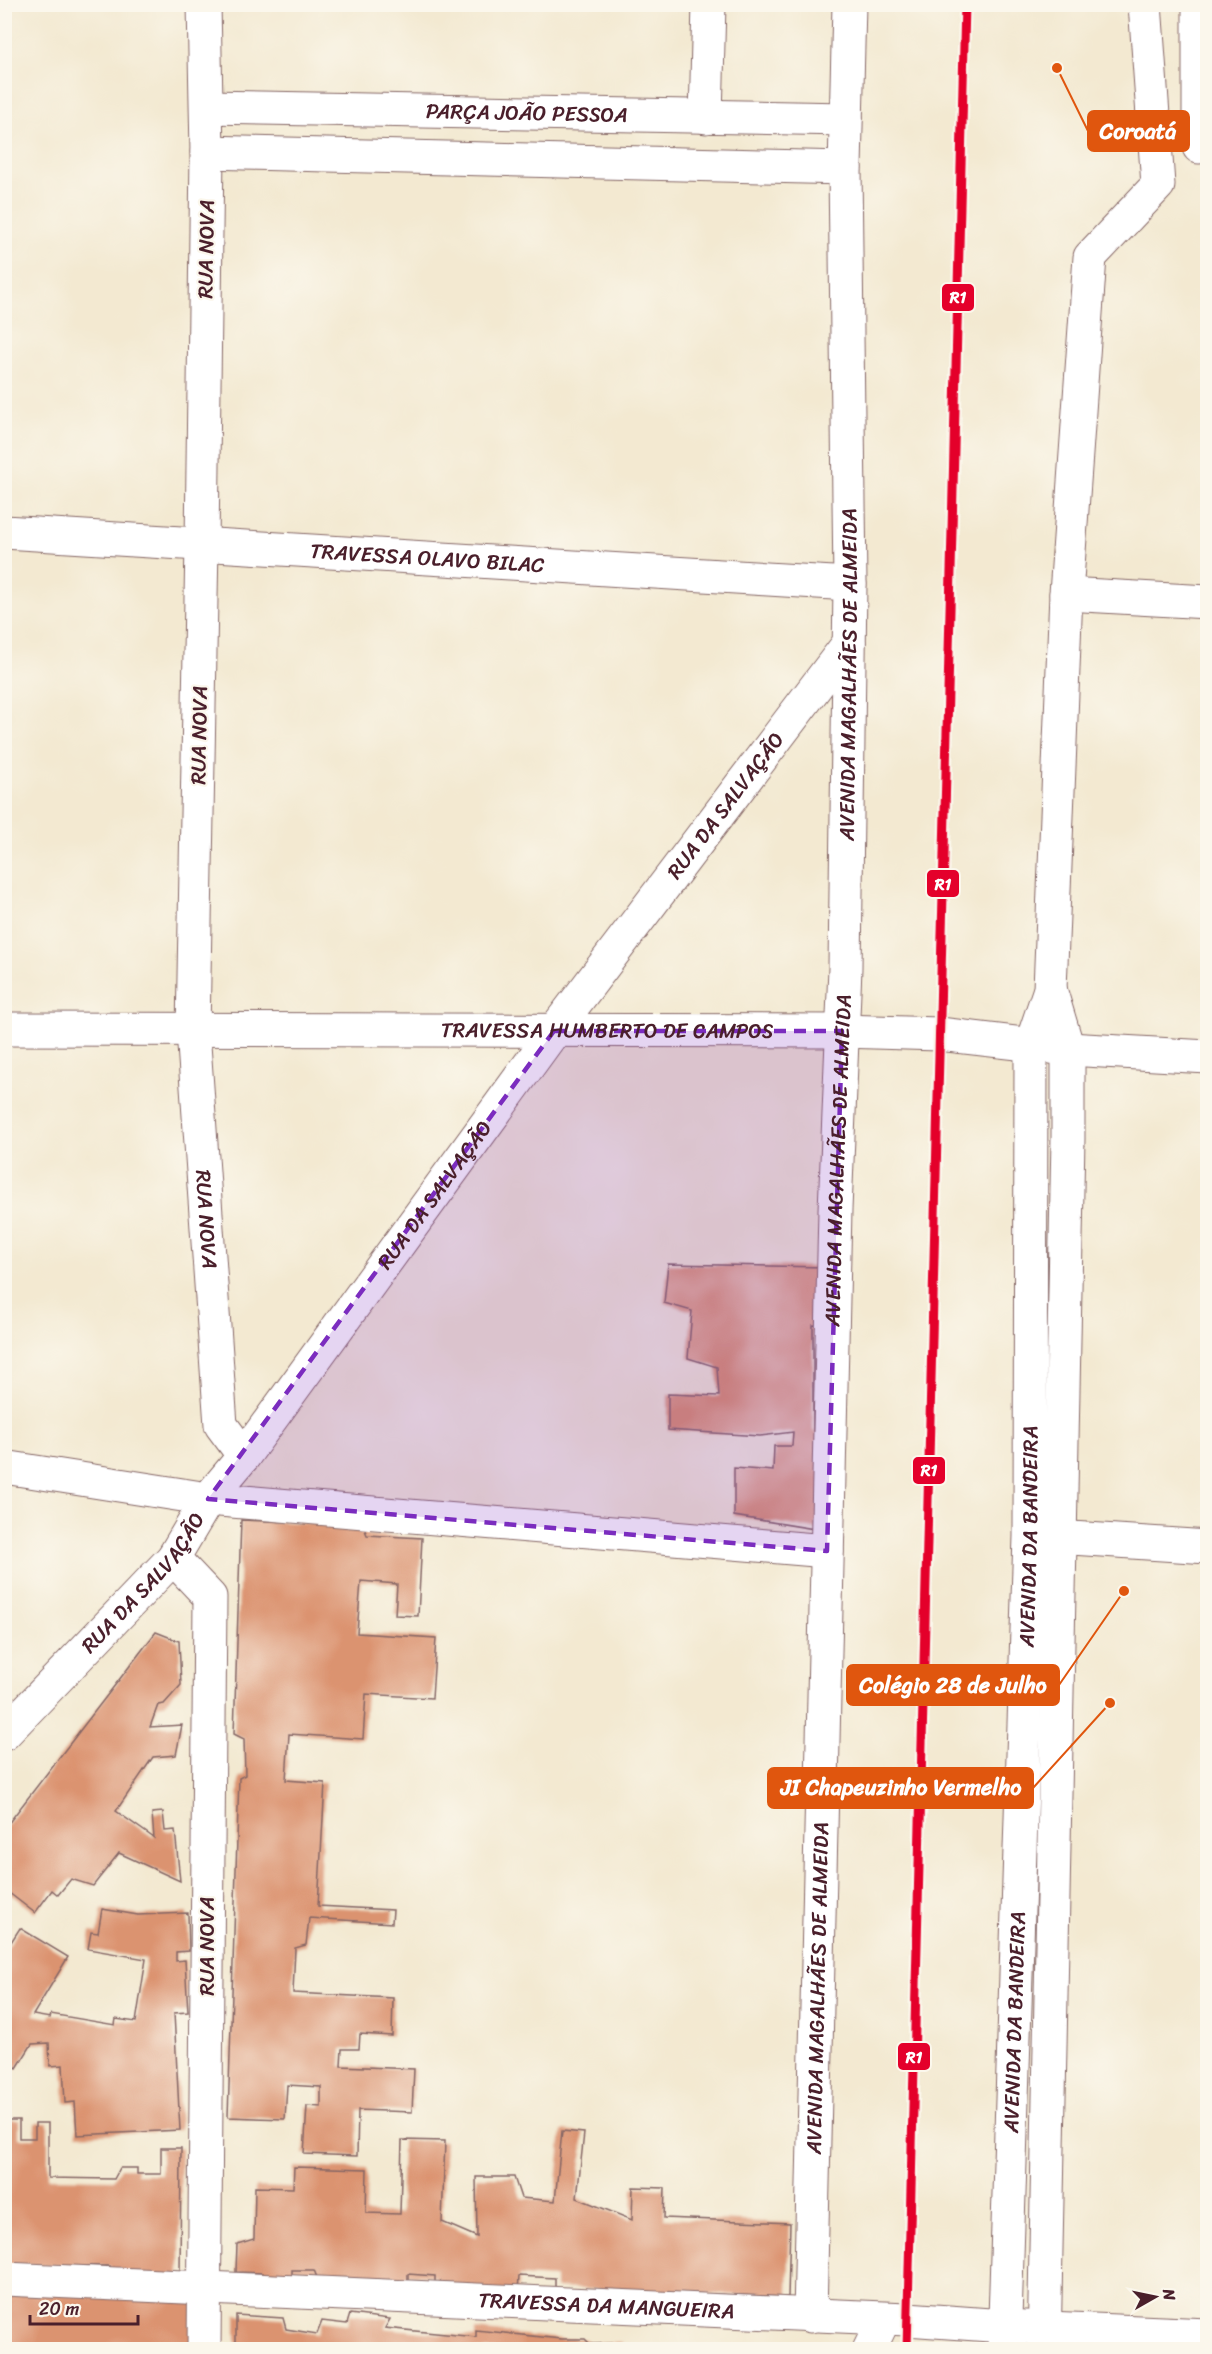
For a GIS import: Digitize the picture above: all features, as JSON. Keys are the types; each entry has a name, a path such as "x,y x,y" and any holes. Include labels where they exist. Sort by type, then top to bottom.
{"street":[{"name":"RUA NOVA","path":"204,4 207,152 193,1031 221,1425 244,1456"},
{"path":"706,117 709,4"},
{"name":"AVENIDA MAGALHÃES DE ALMEIDA","path":"810,2316 835,1210 845,968 850,584 845,168 849,4"},
{"path":"1145,4 1158,185"},
{"path":"1031,1045 1050,989 1066,594 1090,256 1158,185 1203,147 1199,4"},
{"name":"PARÇA JOÃO PESSOA","path":"207,107 846,119"},
{"path":"207,152 845,168"},
{"name":"TRAVESSA OLAVO BILAC","path":"4,532 850,584"},
{"path":"1066,594 1208,602"},
{"name":"RUA DA SALVAÇÃO","path":"4,1734 172,1558 208,1499 244,1456 554,1032 849,644"},
{"path":"1050,989 1068,1049"},
{"name":"TRAVESSA HUMBERTO DE CAMPOS","path":"4,1029 842,1031 939,1034 1068,1049 1208,1057"},
{"name":"AVENIDA DA BANDEIRA","path":"1031,1045 1045,1536 1045,2339"},
{"name":"AVENIDA DA BANDEIRA","path":"1004,2338 1068,1049"},
{"path":"4,1467 208,1499 827,1551"},
{"path":"1045,1536 1208,1547"},
{"name":"RUA NOVA","path":"172,1558 210,1598 204,2349"},
{"name":"TRAVESSA DA MANGUEIRA","path":"4,2279 884,2319 1004,2338 1208,2335"},
{"path":"869,2349 884,2319"}],"highlighted area":[{"path":"554,1031 842,1031 827,1551 208,1499"}],"building":[{"path":"668,1264 825,1267 825,1326 813,1325 813,1431 823,1435 821,1530 734,1516 734,1468 773,1471 774,1446 792,1446 793,1432 760,1436 668,1430 668,1394 719,1396 717,1367 688,1358 692,1311 664,1303"},
{"path":"241,1520 363,1525 367,1535 422,1538 418,1616 395,1615 397,1584 361,1581 357,1633 436,1638 432,1698 366,1694 363,1739 289,1734 286,1780 325,1783 318,1906 393,1910 392,1923 309,1918 306,1945 295,1948 293,1993 393,1998 392,2036 360,2034 359,2049 342,2049 341,2066 414,2069 412,2112 358,2110 357,2156 304,2154 307,2106 321,2107 321,2087 287,2085 285,2119 228,2117 239,1778 245,1775 244,1739 234,1734"},
{"path":"156,1632 179,1641 181,1685 164,1704 158,1705 150,1727 182,1725 176,1755 153,1757 116,1811 154,1838 152,1813 163,1812 165,1831 175,1830 180,1881 119,1853 93,1886 71,1879 58,1895 52,1890 35,1913 4,1889 4,1829"},
{"path":"102,1909 138,1915 188,1913 189,1951 176,1952 176,1961 185,1960 188,2012 174,2013 180,2130 77,2135 75,2102 65,2103 63,2065 50,2066 49,2043 32,2044 17,2068 4,2060 4,1953 20,1928 68,1957 33,2015 50,2018 51,2014 115,2025 116,2019 136,2022 146,1959 88,1949 91,1932 98,1933"},
{"path":"4,2120 19,2120 19,2138 35,2138 35,2123 48,2123 48,2178 114,2179 120,2168 137,2168 137,2174 161,2174 161,2148 181,2148 180,2277 110,2276 110,2266 4,2265"},
{"path":"562,2131 584,2133 577,2198 632,2220 633,2187 665,2188 664,2218 790,2223 788,2297 555,2288 555,2278 519,2276 518,2292 435,2289 435,2276 408,2274 408,2283 318,2280 314,2270 292,2270 292,2282 262,2281 262,2273 236,2272 237,2244 254,2239 255,2187 293,2188 294,2167 367,2169 366,2213 400,2214 402,2140 445,2141 442,2222 477,2237 476,2177 514,2177 521,2198 555,2201"},
{"path":"4,2283 198,2297 195,2350 4,2350"},
{"path":"350,2314 390,2319 385,2328 476,2337 476,2330 561,2339 585,2339 590,2344 621,2343 621,2350 236,2350 236,2315 283,2318 286,2329 317,2334 322,2321 347,2324"}],"transit line":[{"name":"R1","path":"907,2350 965,4"}],"place":[{"name":"Coroatá","path":"1057,68"},
{"name":"Colégio 28 de Julho","path":"1124,1591"},
{"name":"JI Chapeuzinho Vermelho","path":"1110,1703"}]}
